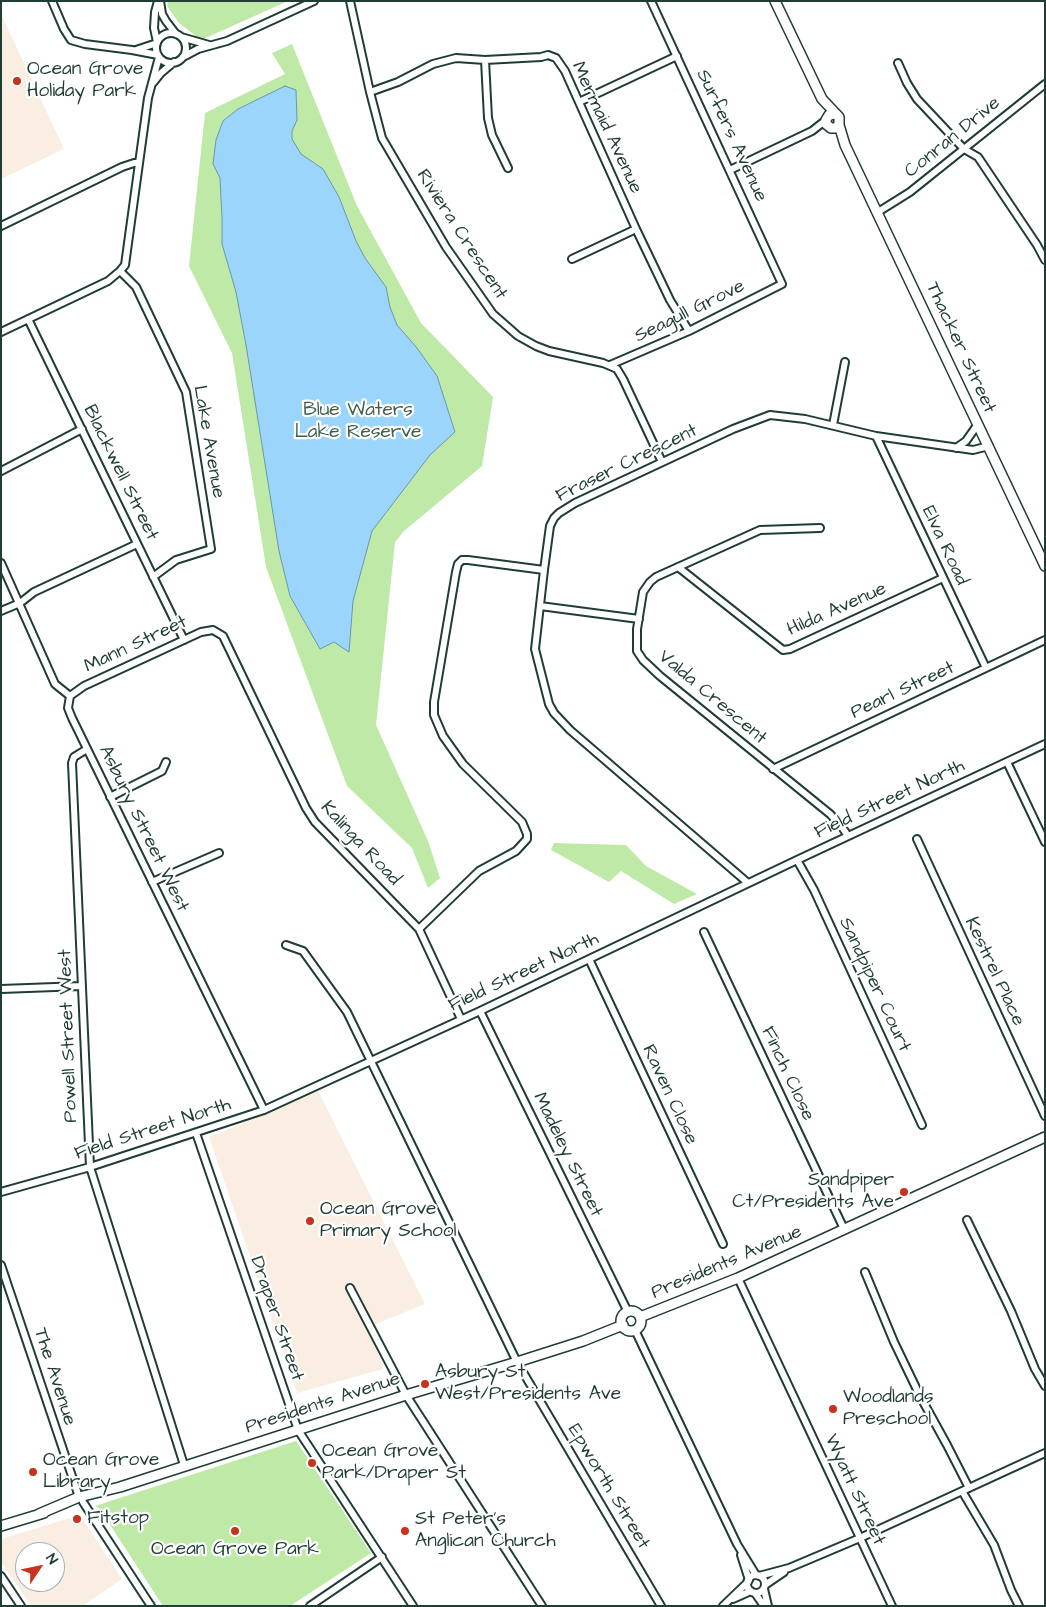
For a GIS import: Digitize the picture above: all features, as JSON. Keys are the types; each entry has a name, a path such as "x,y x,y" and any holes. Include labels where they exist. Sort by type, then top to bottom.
{"street":[{"path":"52,1 64,29 72,40 85,44 132,50 158,56 166,62 174,62"},
{"path":"159,1 166,22 178,36 185,49 183,57"},
{"path":"1,332 108,281 125,265 146,107 158,56 154,28 155,12 159,1"},
{"path":"151,86 161,73 191,51 227,41 314,1"},
{"name":"Riviera Crescent","path":"350,1 382,138 446,248 493,314 518,336 536,346 610,366"},
{"name":"Surfers Avenue","path":"651,1 782,284"},
{"name":"Thacker Street","path":"775,1 831,122 878,212 1045,566"},
{"path":"132,50 157,43 160,38 167,34 210,45"},
{"name":"Mermaid Avenue","path":"370,92 398,82 444,60 456,58 485,60 548,55 556,58 562,64 670,300 690,331"},
{"path":"579,102 677,56"},
{"path":"485,60 488,118 492,135 508,168"},
{"path":"898,63 906,83 917,99 964,149 978,157 1045,260"},
{"name":"Conran Drive","path":"878,212 910,192 1045,84"},
{"path":"730,170 831,122"},
{"path":"1,226 122,167 134,163 139,164"},
{"path":"572,259 636,229"},
{"name":"Lake Avenue","path":"120,271 136,287 186,392 211,549 176,560 153,577"},
{"name":"Seagull Grove","path":"610,366 690,331 782,284"},
{"name":"Blackwell Street","path":"28,320 184,640"},
{"path":"833,425 845,362"},
{"path":"610,366 617,369 624,379 662,462"},
{"name":"Fraser Crescent","path":"748,883 570,730 554,713 545,694 535,649 550,526 554,518 575,503 740,426 770,415 780,415 833,425 876,436 956,448 973,450 989,446"},
{"path":"956,448 966,441 978,424"},
{"path":"1,471 82,430"},
{"name":"Elva Road","path":"876,436 986,668"},
{"name":"Valda Crescent","path":"820,528 760,530 656,577 646,586 643,592 637,651 643,660 837,821 848,836"},
{"path":"1,611 20,603 34,592 137,544"},
{"path":"419,929 479,871 516,851 526,839 527,834 522,822 463,764 443,736 434,714 434,702 458,564 462,560 468,560 544,570"},
{"path":"1,563 55,684 70,696"},
{"name":"Hilda Avenue","path":"678,566 783,650 790,649 943,578"},
{"path":"540,606 639,619"},
{"name":"Mann Street","path":"70,696 84,686 207,630 218,632"},
{"name":"Kalinga Road","path":"218,632 226,641 299,795 315,822 419,929 461,1019"},
{"name":"Pearl Street","path":"773,769 1045,640"},
{"name":"Asbury Street West","path":"70,696 68,708 87,749 264,1110"},
{"name":"Field Street North","path":"1,1192 90,1167 264,1110 480,1011 1045,744"},
{"name":"Powell Street West","path":"87,749 74,757 72,763 90,1167 184,1465"},
{"path":"110,796 162,771 166,762"},
{"path":"1007,762 1045,842"},
{"name":"Kestrel Place","path":"917,839 1045,1116"},
{"path":"152,882 218,852"},
{"name":"Sandpiper Court","path":"797,860 814,890 922,1125"},
{"name":"Finch Close","path":"704,932 844,1229"},
{"name":"Epworth Street","path":"286,945 303,951 347,1012 517,1362 661,1606"},
{"name":"Raven Close","path":"588,959 723,1244"},
{"path":"1,989 82,986"},
{"name":"Madeley Street","path":"480,1011 628,1312"},
{"name":"Draper Street","path":"196,1133 298,1430 413,1606"},
{"name":"Presidents Avenue","path":"640,1317 738,1278 1045,1137"},
{"path":"967,1220 1045,1386"},
{"name":"The Avenue","path":"1,1265 81,1500 151,1606"},
{"path":"865,1272 912,1381 969,1488"},
{"name":"Wyatt Street","path":"738,1278 892,1606"},
{"path":"350,1288 406,1395 542,1606"},
{"path":"628,1312 635,1312 640,1317 640,1325 635,1330 628,1330 622,1325 622,1318 628,1312"},
{"name":"Presidents Avenue","path":"1,1526 65,1508 81,1500 184,1465 584,1341 622,1325"},
{"path":"635,1330 737,1544 758,1576 764,1580 768,1606"},
{"path":"723,1606 748,1581 758,1576 789,1568 860,1538 1045,1453"},
{"path":"962,1491 994,1545 1019,1606"},
{"path":"737,1544 748,1581 748,1589 753,1592 764,1606"},
{"path":"310,1606 382,1557"},
{"path":"730,1601 753,1592 760,1592 789,1568"},
{"path":"1,1576 21,1606"}],"shaded area":[{"name":"Ocean Grove Holiday Park","path":"1,14 64,149 1,179"},
{"name":"Ocean Grove Primary School","path":"318,1091 425,1304 366,1328 383,1369 297,1393 209,1137 277,1110"},
{"path":"80,1515 122,1579 82,1606 31,1606 21,1592 65,1592 65,1542 15,1542 15,1583 1,1562 1,1539"}],"green space":[{"path":"168,1 288,1 201,40 179,23 167,6"},
{"name":"Blue Waters Lake Reserve","path":"292,44 357,206 421,323 493,397 482,466 404,531 395,542 376,725 428,841 440,878 428,888 412,848 347,786 266,567 232,353 189,266 205,113 285,74 272,53"},
{"path":"554,843 626,845 646,866 697,894 674,904 621,871 609,882 551,850"},
{"name":"Ocean Grove Park","path":"296,1441 371,1553 290,1606 163,1606 99,1508 95,1506"}],"water":[{"name":"Blue Waters Lake Reserve","path":"285,86 296,90 297,120 292,131 292,139 301,154 323,169 339,197 356,241 365,258 386,287 390,307 397,325 417,348 437,376 455,432 430,455 372,531 353,601 349,652 334,642 320,649 290,596 279,551 236,292 222,244 220,178 213,164 216,140 223,121 238,109"}],"place":[{"name":"Ocean Grove Holiday Park","path":"17,81"},
{"name":"Sandpiper Ct/Presidents Ave","path":"904,1192"},
{"name":"Ocean Grove Primary School","path":"310,1221"},
{"name":"Asbury St West/Presidents Ave","path":"425,1384"},
{"name":"Woodlands Preschool","path":"833,1409"},
{"name":"Ocean Grove Park/Draper St","path":"312,1463"},
{"name":"Ocean Grove Library","path":"33,1472"},
{"name":"Fitstop","path":"77,1519"},
{"name":"Ocean Grove Park","path":"235,1531"},
{"name":"St Peter's Anglican Church","path":"405,1531"}]}
